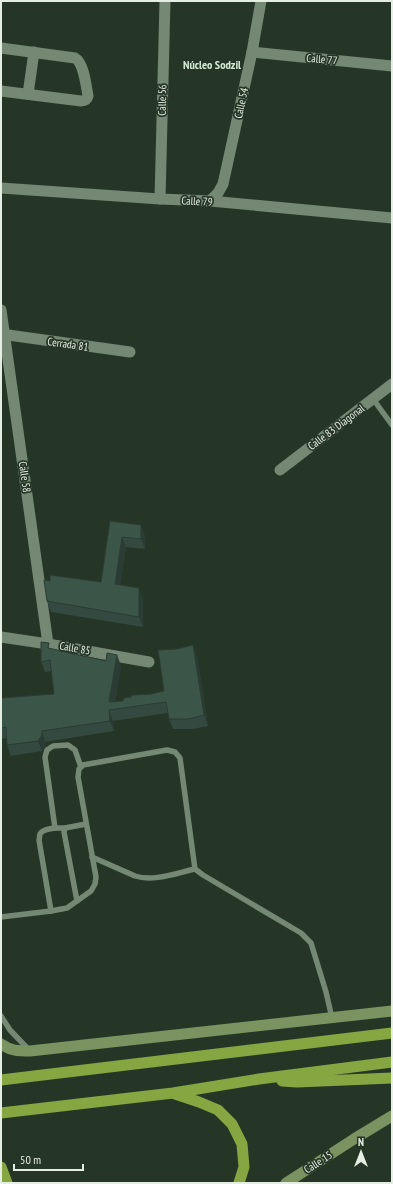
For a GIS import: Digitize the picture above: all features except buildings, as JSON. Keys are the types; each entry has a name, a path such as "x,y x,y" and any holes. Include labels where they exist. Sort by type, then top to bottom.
{"highway":[{"path":"4,1080 392,1033"},
{"path":"5,1113 173,1093 392,1062"},
{"path":"259,1080 297,1082 392,1078"},
{"path":"173,1093 218,1110 232,1124 242,1144 244,1166 239,1183"},
{"path":"1,1167 7,1183"}],"main road":[{"path":"1,1044 9,1049 30,1051 392,1012"},
{"name":"Calle 15","path":"286,1183 354,1139 392,1117"}],"street":[{"name":"Calle 56","path":"160,199 165,1"},
{"name":"Calle 54","path":"210,201 218,193 223,184 252,52 261,1"},
{"path":"1,48 75,58 81,65 88,96 85,101 81,101 1,91"},
{"path":"28,94 34,52"},
{"name":"Calle 77","path":"252,52 392,66"},
{"name":"Calle 79","path":"1,188 210,201 392,218"},
{"name":"Calle 58","path":"1,310 3,335 48,644"},
{"name":"Cerrada 81","path":"3,335 130,352"},
{"name":"Calle 83 Diagonal","path":"280,470 392,384"},
{"name":"Calle 85","path":"1,637 149,662"}],"lane":[{"path":"373,399 392,425"},
{"path":"55,828 45,757 47,750 53,746 68,745 75,750 81,767"},
{"path":"1,917 67,908 91,891 95,884 96,877 78,777 79,769 83,765 167,750 175,752 180,758 194,869"},
{"path":"52,911 40,834 44,830 86,824"},
{"path":"65,828 64,832 77,901"},
{"path":"92,857 142,878 150,878 194,869 300,933 311,943 326,992 332,1018"},
{"path":"1,1016 10,1030 30,1051"}],"district":[{"name":"Núcleo Sodzil","path":"212,64"}]}
